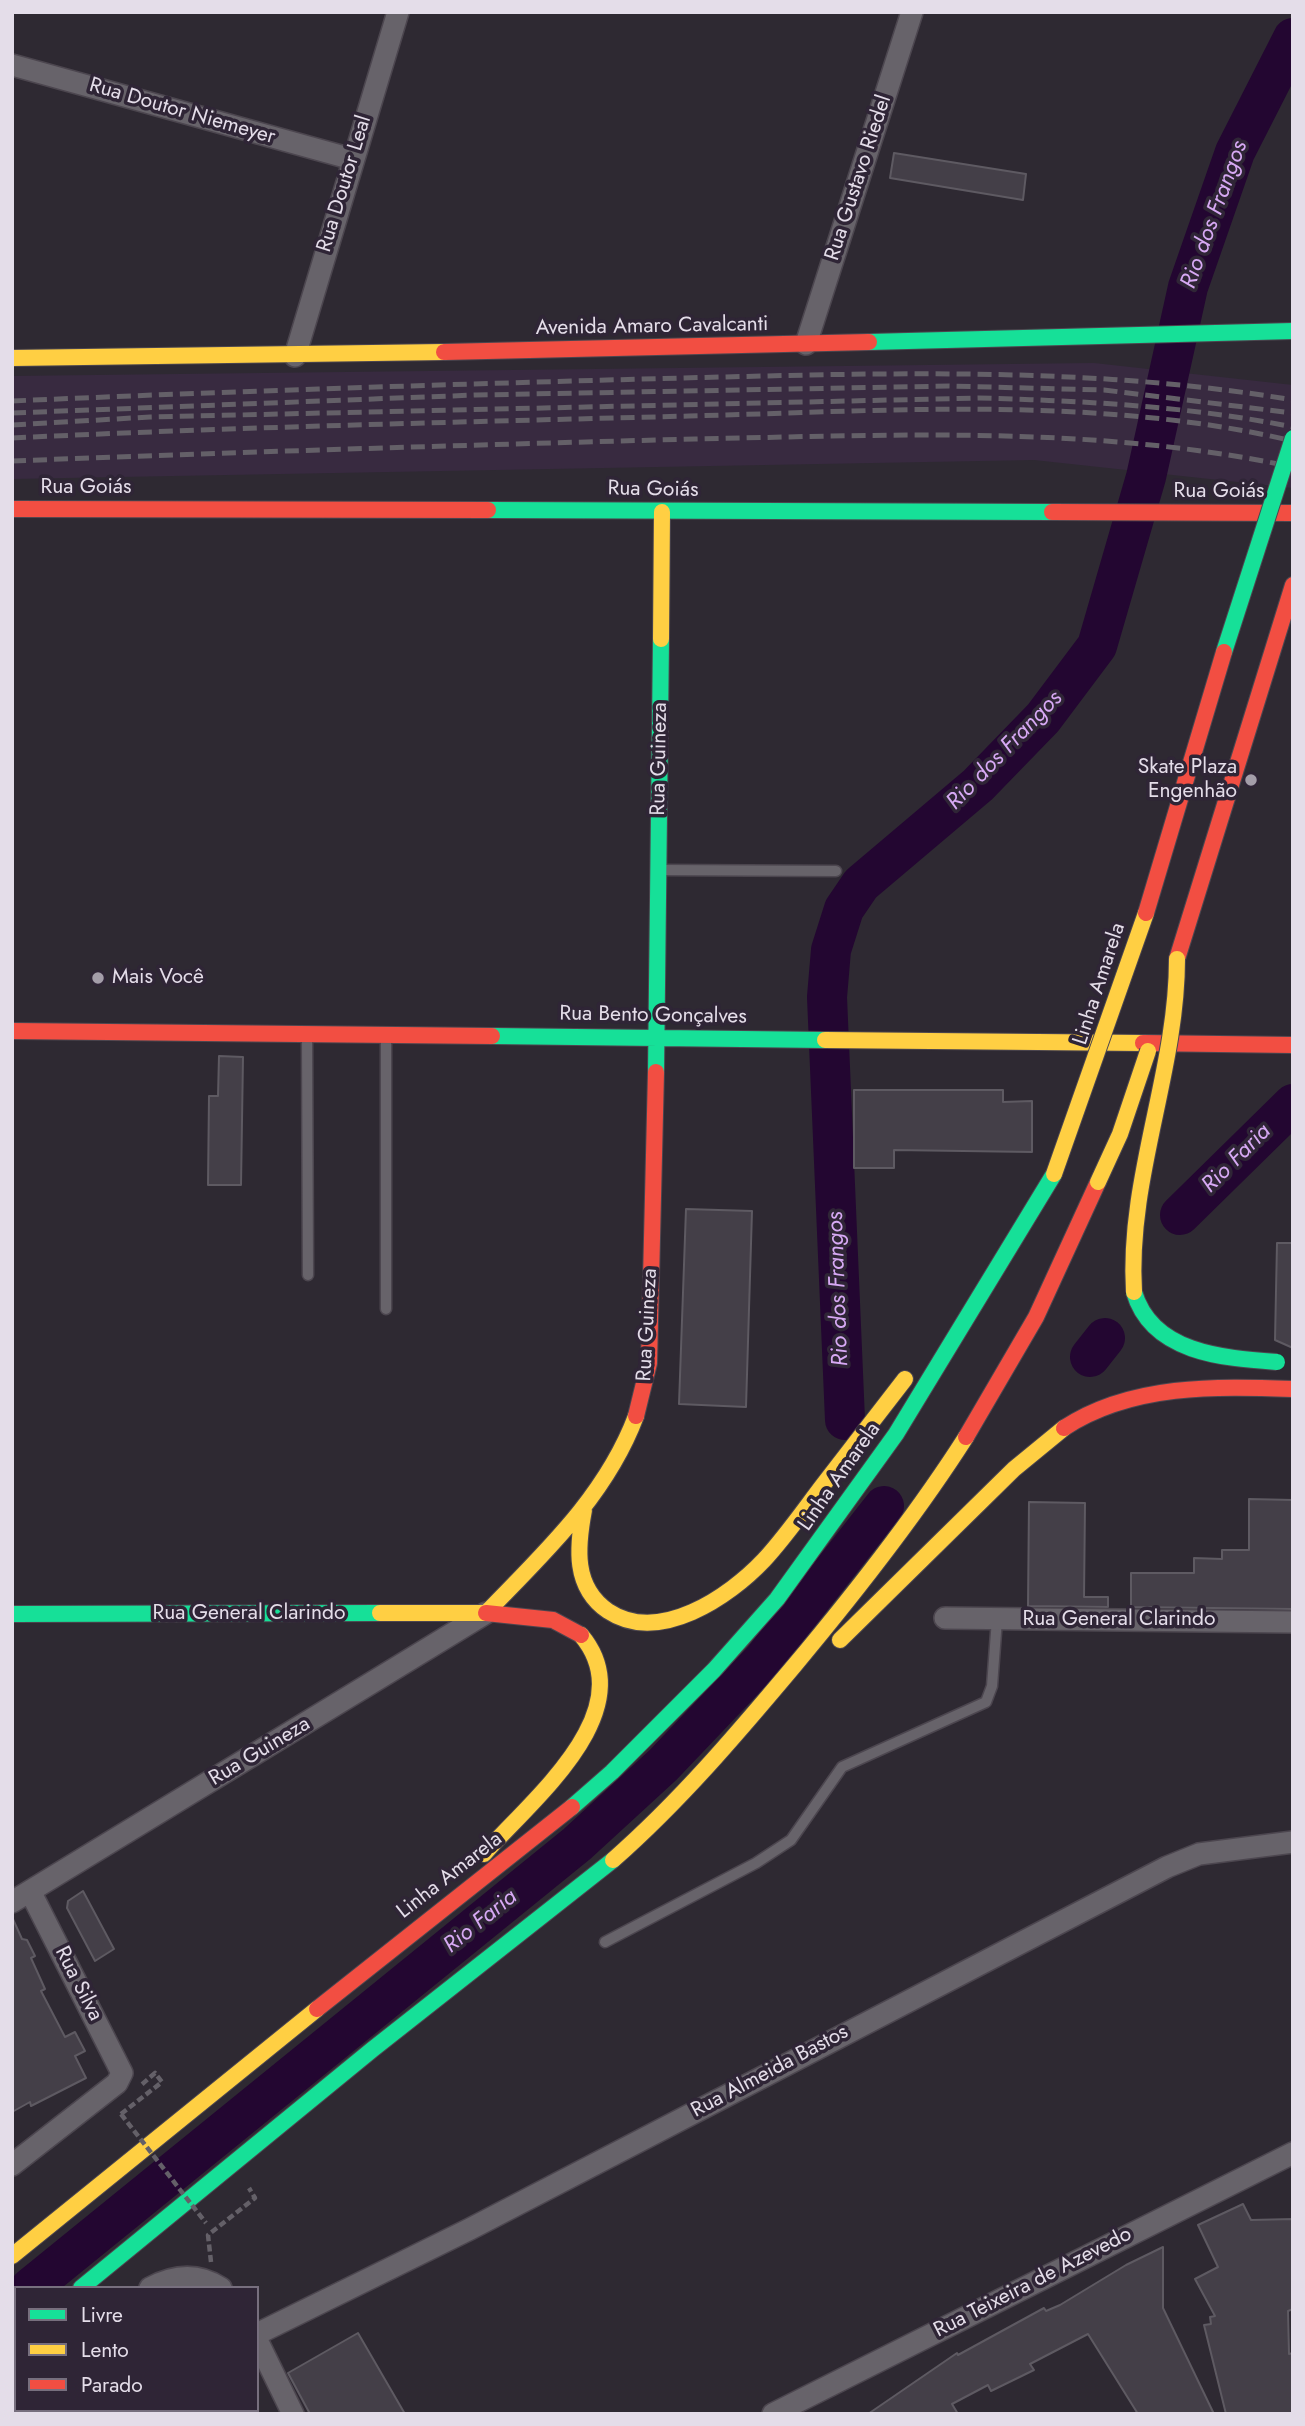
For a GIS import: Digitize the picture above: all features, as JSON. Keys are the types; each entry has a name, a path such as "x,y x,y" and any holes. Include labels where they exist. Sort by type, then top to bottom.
{"main road":[{"path":"1188,335 1293,316"},
{"name":"Avenida Amaro Cavalcanti","path":"12,358 295,356 1293,331"},
{"name":"Linha Amarela","path":"12,2256 450,1902 551,1825 612,1772 714,1670 768,1609 847,1506 896,1434 1054,1174 1137,942 1241,594 1293,438"},
{"name":"Rua Goiás","path":"12,509 1293,513"},
{"name":"Rua Guineza","path":"486,1614 584,1510 623,1450 645,1397 649,1363 657,1037 662,512"},
{"path":"84,2286 373,2049 602,1869 666,1813 838,1614 945,1469 1035,1317 1098,1182 1133,1096 1293,585"},
{"path":"1177,959 1175,1018 1136,1215 1131,1257 1134,1299 1143,1317 1161,1333 1185,1345 1216,1355 1285,1362"},
{"name":"Rua Bento Gonçalves","path":"12,1031 1293,1045"},
{"path":"584,1510 578,1562 583,1583 596,1602 612,1616 631,1623 676,1618 736,1586 764,1560 917,1364 992,1276"},
{"path":"777,1687 843,1638 1010,1474 1046,1442 1081,1419 1121,1401 1173,1391 1293,1389"},
{"name":"Rua General Clarindo","path":"12,1614 486,1614 540,1616 563,1622 590,1644 597,1662 601,1683 599,1704 590,1727 560,1772 489,1847 450,1902"},
{"path":"94,2286 126,2252"}],"street":[{"name":"Rua Doutor Leal","path":"295,356 398,12"},
{"name":"Rua Gustavo Riedel","path":"806,344 912,12"},
{"name":"Rua Doutor Niemeyer","path":"12,65 352,159"},
{"name":"Rua Guineza","path":"21,1896 486,1614"},
{"name":"Rua General Clarindo","path":"945,1618 1293,1622"},
{"name":"Rua Almeida Bastos","path":"259,2333 470,2229 1167,1867 1199,1854 1293,1842"},
{"name":"Rua Silva","path":"12,2165 120,2079 121,2069 21,1896"},
{"name":"Rua Teixeira de Azevedo","path":"773,2414 1293,2153"},
{"path":"155,2286 174,2278 213,2283"},
{"path":"259,2344 293,2414"}],"lane":[{"path":"659,870 836,871"},
{"path":"307,1033 308,1275"},
{"path":"386,1034 386,1309"},
{"path":"605,1942 756,1863 791,1840 842,1767 986,1702 992,1686 997,1619"}],"path":[{"path":"121,2114 206,2223"},
{"path":"213,2283 208,2235 255,2198 249,2187"}],"shaded area":[{"path":"1094,363 1293,385 1293,488 1034,460 12,479 12,376"}],"building":[{"path":"894,153 1026,174 1023,200 890,178"},
{"path":"219,1056 243,1057 241,1185 208,1185 209,1096 218,1096"},
{"path":"854,1090 1003,1090 1003,1102 1032,1101 1032,1152 894,1150 894,1168 854,1168"},
{"path":"686,1209 752,1211 746,1407 679,1404"},
{"path":"1277,1243 1293,1243 1293,1348 1275,1340"},
{"path":"1249,1499 1293,1500 1293,1609 1131,1607 1131,1573 1194,1573 1194,1558 1222,1559 1222,1550 1249,1550"},
{"path":"1029,1502 1085,1503 1084,1597 1108,1597 1108,1607 1028,1606"},
{"path":"83,1891 114,1949 95,1961 67,1908 68,1901"},
{"path":"12,1917 22,1939 27,1940 35,1956 31,1958 45,1989 41,1991 65,2037 75,2032 85,2051 75,2056 86,2078 31,2106 30,2102 12,2112"},
{"path":"1243,2204 1251,2220 1293,2219 1293,2309 1288,2311 1289,2354 1293,2353 1293,2414 1226,2414 1204,2325 1211,2324 1210,2317 1215,2316 1195,2279 1218,2267 1198,2225"},
{"path":"1163,2247 1163,2308 1214,2414 1138,2414 1088,2334 1030,2364 1034,2370 991,2391 988,2385 952,2404 958,2414 868,2414 957,2353 958,2355 1044,2308 1046,2311 1060,2305 1126,2265"},
{"path":"358,2333 405,2414 310,2414 288,2373"}],"waterway":[{"name":"Rio dos Frangos","path":"845,1420 827,997 831,950 844,909 861,884 978,785 1043,718 1097,646 1146,477 1188,287 1235,152 1293,38"},
{"name":"Rio Faria","path":"1180,1215 1293,1104"},
{"name":"Rio Faria","path":"1090,1357 1105,1338"},
{"name":"Rio Faria","path":"32,2286 577,1844 663,1765 763,1660 884,1506"}],"railway":[{"path":"12,401 515,383 912,374 988,374 1141,382 1293,400"},
{"path":"12,413 476,395 949,386 1104,390 1293,413"},
{"path":"12,425 150,417 979,398 1136,406 1215,414 1293,427"},
{"path":"12,438 350,425 992,409 1144,417 1293,441"},
{"path":"12,461 525,444 920,435 1145,444 1293,467"}],"traffic: fast":[{"path":"869,342 1293,331"},
{"path":"1224,652 1293,438"},
{"path":"488,510 1052,512"},
{"path":"656,1072 661,639"},
{"path":"492,1036 825,1040"},
{"path":"572,1807 612,1772 714,1670 777,1599 896,1434 1054,1174"},
{"path":"1134,1292 1143,1312 1156,1328 1173,1340 1212,1354 1277,1362"},
{"path":"12,1614 380,1613"},
{"path":"83,2286 373,2049 613,1860"}],"traffic: slow":[{"path":"12,358 444,352"},
{"path":"661,639 662,512"},
{"path":"1054,1174 1146,913"},
{"path":"1134,1292 1138,1208 1169,1043 1177,959"},
{"path":"825,1040 1143,1043"},
{"path":"1098,1182 1120,1134 1148,1051"},
{"path":"584,1510 580,1565 583,1578 597,1601 608,1611 628,1620 649,1623 671,1620 692,1612 732,1588 764,1560 905,1379"},
{"path":"380,1613 486,1613 551,1545 591,1498 623,1445 636,1416"},
{"path":"840,1640 1014,1469 1064,1428"},
{"path":"613,1860 684,1791 794,1666 884,1554 966,1437"},
{"path":"484,1854 552,1781 574,1753 591,1724 599,1694 597,1664 581,1635"},
{"path":"12,2256 317,2009"}],"traffic: jam":[{"path":"444,352 869,342"},
{"path":"12,509 488,510"},
{"path":"1052,512 1293,513"},
{"path":"1177,959 1293,585"},
{"path":"1146,913 1224,652"},
{"path":"12,1031 492,1036"},
{"path":"1143,1043 1293,1045"},
{"path":"636,1416 649,1363 656,1072"},
{"path":"966,1437 1036,1317 1098,1182"},
{"path":"1064,1428 1117,1403 1175,1391 1204,1388 1293,1389"},
{"path":"486,1613 553,1620 581,1635"},
{"path":"317,2009 572,1807"}],"place":[{"name":"Skate Plaza Engenhão","path":"1251,780"},
{"name":"Mais Você","path":"98,978"}]}
